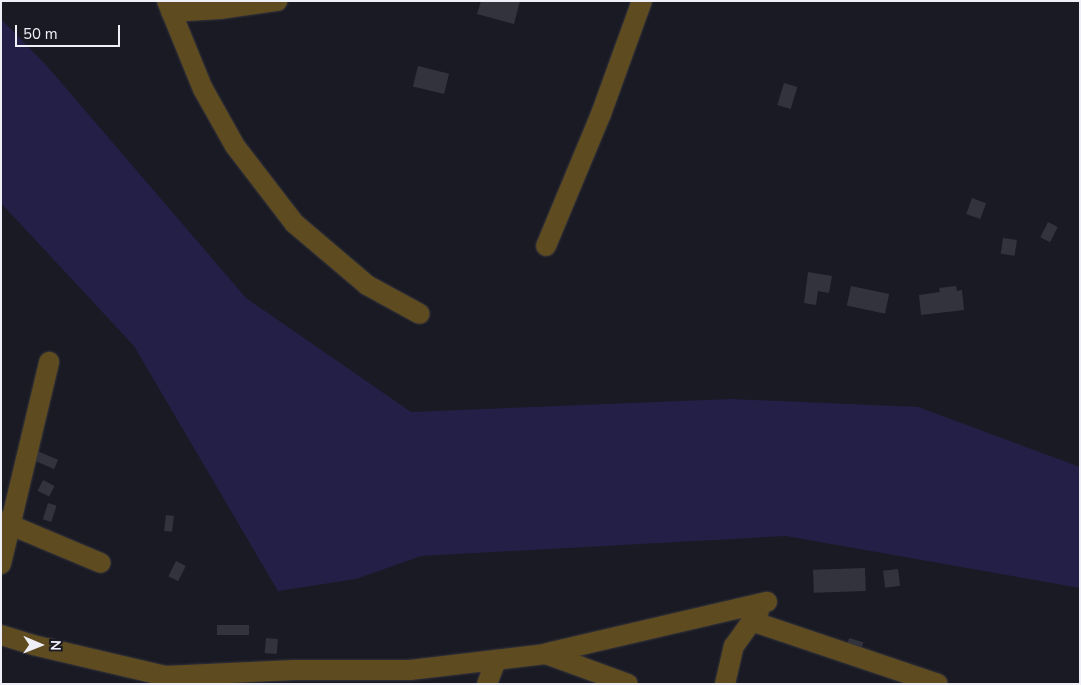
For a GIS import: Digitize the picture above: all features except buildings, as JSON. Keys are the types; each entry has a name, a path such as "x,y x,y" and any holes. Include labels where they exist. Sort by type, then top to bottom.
{"street":[{"path":"277,1 220,9 169,6 203,89 235,146 294,223 367,284 420,314"},
{"path":"546,246 601,114 642,1"},
{"path":"1,564 7,523 48,362"},
{"path":"7,523 101,563"},
{"path":"1,634 33,645 165,676 294,670 410,670 546,654 767,602 734,646 725,684"},
{"path":"751,621 938,684"},
{"path":"546,654 628,684"},
{"path":"486,684 496,660"},
{"path":"238,674 270,684"}],"shaded area":[{"path":"1,19 46,65 246,298 411,412 731,399 918,407 1080,467 1080,588 786,536 421,556 356,579 278,591 134,346 1,203"}]}
